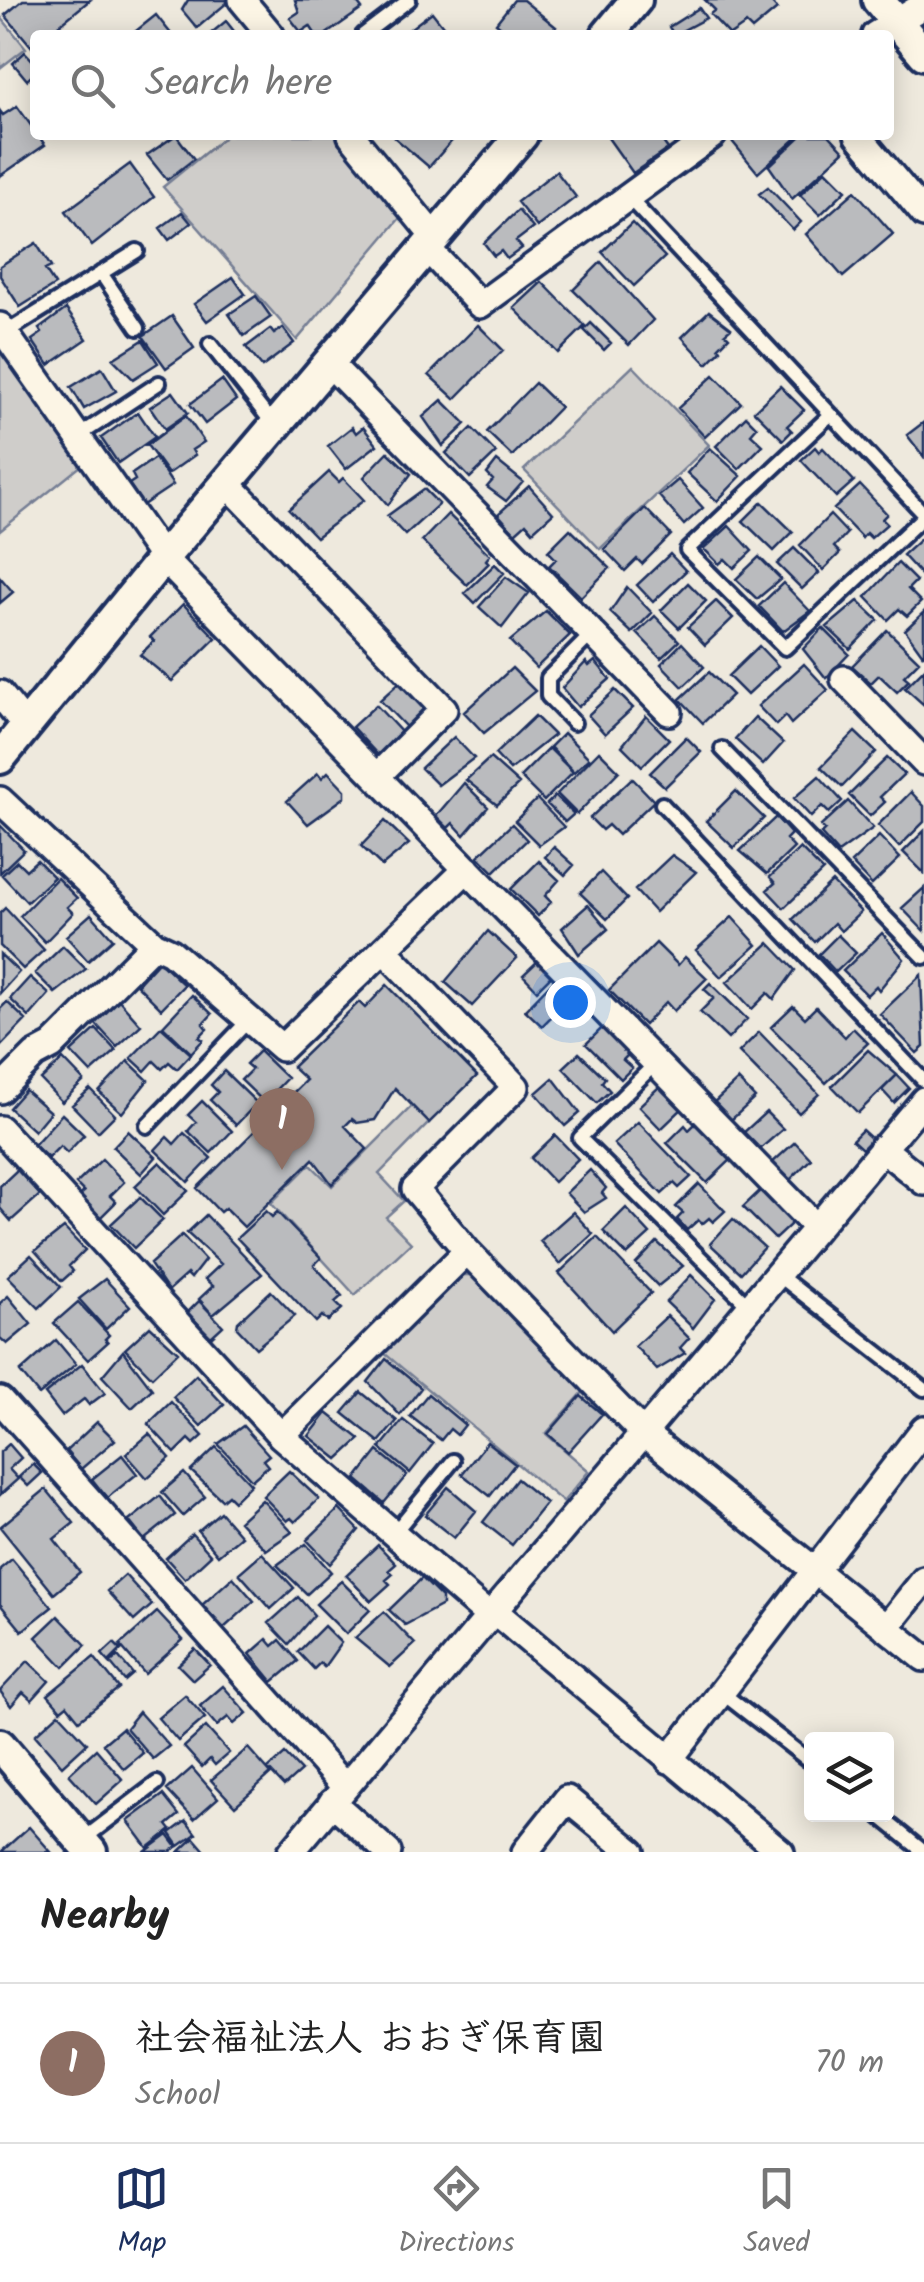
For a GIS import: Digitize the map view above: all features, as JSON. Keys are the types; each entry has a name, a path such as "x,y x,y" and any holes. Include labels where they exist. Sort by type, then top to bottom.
{"street":[{"path":"242,0 265,30"},
{"path":"611,30 636,0"},
{"path":"884,19 924,6"},
{"path":"884,19 924,54"},
{"path":"355,140 480,304 706,140"},
{"path":"0,758 163,558 518,140"},
{"path":"862,140 924,214"},
{"path":"3,329 163,558 816,1226"},
{"path":"329,363 669,712"},
{"path":"227,482 444,709 378,775"},
{"path":"844,678 924,762"},
{"path":"0,694 26,726"},
{"path":"0,800 154,944 170,952 247,1022 282,1048 467,869"},
{"path":"0,1090 35,1055 52,1046 154,944"},
{"path":"384,950 516,1087 415,1189 468,1252 642,1432 924,1658"},
{"path":"291,1852 924,1100"},
{"path":"0,1129 281,1436 780,1852"},
{"path":"882,1148 924,1182"},
{"path":"281,1436 468,1252"},
{"path":"0,1400 388,1852"},
{"path":"669,1760 924,1429"},
{"path":"886,1628 924,1580"},
{"path":"0,1745 86,1846"},
{"path":"525,1852 567,1798 632,1852"}],"lane":[{"path":"369,30 409,0"},
{"path":"628,196 924,515 785,648 686,550 829,416"},
{"path":"3,329 138,251"},
{"path":"101,273 138,328"},
{"path":"210,344 275,426"},
{"path":"80,435 159,383"},
{"path":"574,723 548,696 548,678 592,634"},
{"path":"722,749 924,958"},
{"path":"662,804 924,1081"},
{"path":"147,1126 247,1022"},
{"path":"656,1064 580,1138 748,1306"},
{"path":"776,1273 924,1388"},
{"path":"394,1534 453,1461"},
{"path":"722,1692 804,1757"},
{"path":"86,1846 157,1783"},
{"path":"887,1822 924,1852"}],"shaded area":[{"path":"0,16 26,48 0,68"},
{"path":"221,140 344,140 405,212 297,340 163,187"},
{"path":"0,338 87,461 0,531"},
{"path":"633,366 709,445 600,549 524,470"},
{"path":"412,1106 429,1123 379,1174 404,1201 386,1217 411,1243 355,1295 271,1203 310,1164 332,1186"},
{"path":"461,1275 477,1275 585,1390 546,1434 589,1471 563,1502 384,1353"}],"building":[{"path":"23,0 90,0 53,30 30,30 30,45 5,15"},
{"path":"188,0 228,2 197,28 182,10"},
{"path":"295,0 355,0 362,9 332,30 313,30 310,26 299,30 290,18 299,12"},
{"path":"514,0 523,0 556,27 505,30 496,23"},
{"path":"705,0 769,0 777,9 752,30 746,24 737,30 725,30 710,14 715,10"},
{"path":"699,8 706,18 683,30 669,27"},
{"path":"432,12 446,30 409,30"},
{"path":"156,15 168,30 137,30"},
{"path":"226,21 233,30 215,30"},
{"path":"25,52 30,58 30,77 27,80 13,63"},
{"path":"17,106 30,124 30,140 41,140 45,145 0,176 0,111 3,115"},
{"path":"169,140 180,140 194,159 167,180 147,155"},
{"path":"397,140 453,140 429,167"},
{"path":"610,140 662,140 668,149 633,173"},
{"path":"731,140 794,140 758,173"},
{"path":"797,140 834,140 844,151 792,199 769,166"},
{"path":"130,164 154,197 92,246 66,211"},
{"path":"826,170 846,190 820,215 800,195"},
{"path":"556,171 576,197 537,227 517,202"},
{"path":"768,187 801,222 793,230 759,194"},
{"path":"855,191 893,234 843,277 806,234"},
{"path":"518,210 533,228 516,241 522,248 507,259 501,251 494,256 484,243"},
{"path":"182,212 191,223 169,240 160,228"},
{"path":"632,223 665,257 634,286 602,252"},
{"path":"36,243 51,267 45,270 55,285 20,307 0,276 0,266"},
{"path":"601,262 653,320 629,345 573,290"},
{"path":"233,277 245,294 207,321 194,304"},
{"path":"542,282 585,326 558,353 514,308"},
{"path":"256,296 271,317 244,336 229,314"},
{"path":"66,309 87,339 49,365 32,340 42,333 39,329"},
{"path":"709,311 731,328 725,333 729,337 719,347 721,350 707,364 682,337"},
{"path":"172,316 194,348 166,368 143,336"},
{"path":"591,323 611,343 604,350 584,330"},
{"path":"478,325 503,350 455,399 429,375"},
{"path":"283,328 294,343 262,367 246,347 270,329 274,334"},
{"path":"143,340 158,363 133,379 113,359"},
{"path":"102,368 116,391 84,409 71,387"},
{"path":"714,375 741,403 705,437 678,408"},
{"path":"222,380 236,400 205,424 190,404"},
{"path":"535,383 560,407 512,456 487,432"},
{"path":"780,386 804,410 787,426 792,431 783,440 754,411"},
{"path":"173,392 188,413 165,429 150,407"},
{"path":"442,400 466,424 443,446 423,417"},
{"path":"138,412 155,437 118,463 101,438"},
{"path":"186,416 204,442 192,450 195,455 168,474 147,445"},
{"path":"746,416 757,427 751,434 763,445 739,469 716,446"},
{"path":"924,422 924,457 907,435"},
{"path":"352,427 356,433 363,427 377,445 346,469 328,446"},
{"path":"472,428 496,453 470,478 446,453"},
{"path":"815,447 819,452 823,448 854,481 836,497 801,460"},
{"path":"710,448 741,476 717,501 687,473"},
{"path":"388,452 411,474 388,505 364,477"},
{"path":"155,458 173,485 143,505 129,484 135,480 132,474"},
{"path":"497,461 523,482 506,501 487,487 493,480 487,474"},
{"path":"329,472 339,482 343,478 364,500 316,537 289,509"},
{"path":"678,480 703,508 684,525 659,496"},
{"path":"860,485 887,514 882,519 887,524 871,538 866,533 862,538 834,509"},
{"path":"529,486 553,513 533,531 526,523 515,533 498,514"},
{"path":"424,489 439,504 405,535 387,516"},
{"path":"762,502 793,532 774,551 743,521"},
{"path":"645,508 671,535 642,564 637,559 625,571 604,549"},
{"path":"448,514 490,555 486,560 489,563 467,585 422,541"},
{"path":"830,515 847,533 834,547 840,553 823,570 800,545"},
{"path":"729,526 752,551 734,568 725,559 719,564 704,549"},
{"path":"570,529 610,568 581,597 549,566 556,559 548,551"},
{"path":"924,536 924,578 903,555"},
{"path":"794,548 819,573 802,589 777,564"},
{"path":"670,554 686,571 653,602 637,585"},
{"path":"759,557 781,579 757,599 736,579"},
{"path":"898,563 916,581 908,589 921,602 907,616 899,609 888,620 866,597"},
{"path":"495,564 504,573 475,603 465,593"},
{"path":"0,577 13,592 0,603"},
{"path":"506,577 529,593 502,628 479,607"},
{"path":"688,583 706,601 679,628 661,610"},
{"path":"783,583 810,611 783,631 759,606"},
{"path":"627,587 652,613 632,633 610,612"},
{"path":"716,601 733,618 705,645 688,627"},
{"path":"858,601 878,620 850,649 827,627"},
{"path":"183,604 216,638 172,681 140,655 154,641 150,637"},
{"path":"546,611 570,635 536,668 510,641"},
{"path":"924,612 924,654 923,655 905,630"},
{"path":"655,616 679,641 661,658 637,633"},
{"path":"823,628 849,654 826,678 803,649"},
{"path":"887,630 919,661 904,676 909,680 897,692 879,675 871,683 852,666"},
{"path":"682,643 704,667 683,687 661,664"},
{"path":"759,646 778,666 747,695 728,676"},
{"path":"595,661 610,679 578,707 562,688 586,662 589,666"},
{"path":"804,664 828,690 791,724 785,716 776,725 758,706"},
{"path":"512,668 535,691 484,733 464,712"},
{"path":"924,669 924,705 905,688"},
{"path":"709,672 732,695 703,723 680,699"},
{"path":"404,678 430,706 407,728 380,700"},
{"path":"615,690 633,708 605,734 588,715"},
{"path":"376,705 402,733 378,755 352,727"},
{"path":"535,716 554,735 510,770 495,754"},
{"path":"646,716 669,739 642,766 622,746"},
{"path":"755,717 783,743 763,765 735,739"},
{"path":"855,732 876,752 842,787 821,767"},
{"path":"564,733 589,758 574,772 550,747"},
{"path":"454,737 474,758 438,785 421,768"},
{"path":"686,737 701,752 665,787 650,773"},
{"path":"549,748 573,772 544,801 520,777"},
{"path":"599,751 619,771 577,814 557,794"},
{"path":"490,758 519,784 497,805 466,780"},
{"path":"887,758 904,774 880,797 885,802 870,816 849,795"},
{"path":"328,772 345,790 345,797 308,824 287,801 318,773 322,778"},
{"path":"819,776 842,801 829,813 822,806 811,817 794,798"},
{"path":"632,778 654,801 618,835 608,825 602,830 590,818"},
{"path":"464,783 488,807 464,835 453,823 448,828 436,816"},
{"path":"736,791 764,818 734,848 706,821"},
{"path":"911,792 924,806 924,822 899,847 878,825"},
{"path":"555,796 574,814 565,822 547,804"},
{"path":"537,799 564,827 539,845 515,821"},
{"path":"848,801 873,828 838,853 821,834 825,830 821,826"},
{"path":"776,817 791,834 786,839 794,848 767,874 740,851"},
{"path":"385,821 409,844 382,866 361,846"},
{"path":"512,824 527,840 494,872 478,856"},
{"path":"0,825 24,850 0,873"},
{"path":"924,831 924,873 903,852"},
{"path":"879,836 900,858 872,885 851,863"},
{"path":"554,847 574,865 565,875 545,857"},
{"path":"800,848 823,871 784,908 767,890 775,883 770,877"},
{"path":"672,855 696,872 655,912 635,890"},
{"path":"37,860 54,877 27,902 2,875 17,861 26,870"},
{"path":"539,861 559,880 545,896 551,902 538,916 511,889"},
{"path":"601,872 627,899 607,919 580,893"},
{"path":"57,878 77,898 67,907 73,913 45,942 20,916"},
{"path":"832,882 861,912 841,931 834,923 815,942 793,919"},
{"path":"924,888 924,931 902,908"},
{"path":"588,905 608,929 579,954 562,928"},
{"path":"5,908 44,950 23,969 0,946 0,913"},
{"path":"91,914 113,939 88,961 66,936"},
{"path":"732,917 757,945 721,977 696,950"},
{"path":"488,931 517,958 472,1006 445,982"},
{"path":"882,933 904,959 879,990 876,986 867,995 843,971"},
{"path":"838,935 856,953 836,972 819,954"},
{"path":"656,943 678,965 685,957 707,978 674,1011 666,1002 644,1025 609,990"},
{"path":"769,943 795,970 774,999 768,993 752,1009 727,982"},
{"path":"63,946 86,969 55,993 35,973"},
{"path":"0,954 19,972 0,993"},
{"path":"540,959 554,973 537,990 523,975"},
{"path":"159,961 184,985 161,1009 137,985"},
{"path":"921,975 924,1047 917,1053 880,1014"},
{"path":"30,977 49,994 29,1017 10,999"},
{"path":"554,980 568,1000 542,1026 525,1010"},
{"path":"710,983 747,1019 728,1039 700,1012 714,998 704,989"},
{"path":"387,985 477,1076 429,1123 395,1088 375,1120 357,1123 352,1119 345,1126 367,1149 332,1184 313,1159 244,1227 225,1208 220,1212 197,1188 306,1080 292,1067 359,1002 365,1008"},
{"path":"192,995 212,1014 203,1024 207,1029 199,1037 203,1040 191,1053 163,1026"},
{"path":"119,1000 141,1025 117,1047 94,1022"},
{"path":"7,1002 26,1020 1,1046 0,1009"},
{"path":"793,1006 805,1018 816,1007 845,1037 853,1028 868,1043 826,1083 771,1027"},
{"path":"604,1026 630,1053 623,1060 632,1068 621,1079 586,1044"},
{"path":"161,1027 191,1054 177,1069 169,1062 162,1069 154,1061 145,1071 131,1058"},
{"path":"96,1029 116,1051 91,1073 71,1052"},
{"path":"759,1032 819,1094 799,1113 739,1052"},
{"path":"868,1050 897,1075 858,1113 832,1086"},
{"path":"259,1051 287,1078 264,1102 241,1080 252,1069 246,1064"},
{"path":"579,1053 605,1078 602,1082 610,1091 597,1103 563,1068"},
{"path":"63,1059 84,1081 62,1102 41,1080"},
{"path":"128,1061 148,1080 122,1113 99,1092"},
{"path":"224,1071 257,1103 236,1125 210,1100 218,1092 211,1085"},
{"path":"897,1075 909,1088 894,1103 882,1090"},
{"path":"553,1078 580,1113 565,1126 536,1093"},
{"path":"738,1080 755,1098 730,1121 713,1103"},
{"path":"662,1084 684,1107 661,1129 639,1106"},
{"path":"90,1089 115,1115 98,1132 72,1105"},
{"path":"25,1090 50,1112 34,1131 9,1108"},
{"path":"202,1101 232,1131 211,1153 188,1131 196,1122 188,1115"},
{"path":"766,1112 783,1129 759,1150 743,1133"},
{"path":"62,1114 84,1135 67,1153 60,1146 48,1158 34,1145"},
{"path":"698,1121 734,1157 707,1183 667,1143 685,1125 689,1130"},
{"path":"638,1122 691,1177 679,1188 674,1183 662,1194 614,1144"},
{"path":"862,1130 872,1139 862,1149 852,1140"},
{"path":"128,1131 156,1157 141,1174 113,1147"},
{"path":"184,1133 211,1158 188,1182 155,1150 167,1137 174,1144"},
{"path":"555,1135 578,1159 554,1182 531,1158"},
{"path":"795,1142 811,1159 789,1181 772,1163"},
{"path":"102,1159 124,1182 110,1196 116,1202 100,1218 79,1196 84,1192 76,1184"},
{"path":"160,1162 188,1191 163,1215 135,1186"},
{"path":"17,1170 40,1195 11,1221 0,1208 0,1186"},
{"path":"590,1170 606,1188 602,1193 606,1198 584,1212 566,1193"},
{"path":"699,1184 725,1211 713,1222 709,1218 702,1224 698,1220 687,1230 677,1219 683,1213 676,1207"},
{"path":"764,1187 790,1213 790,1225 775,1239 743,1207"},
{"path":"140,1197 163,1220 134,1248 111,1224"},
{"path":"626,1208 650,1234 627,1255 603,1231"},
{"path":"266,1211 272,1217 277,1212 321,1258 314,1265 342,1296 335,1302 342,1309 328,1321 322,1316 316,1322 237,1238"},
{"path":"573,1212 593,1234 560,1264 540,1241"},
{"path":"206,1215 262,1274 213,1315 199,1299 213,1286 205,1279 221,1264 187,1233"},
{"path":"733,1219 764,1247 741,1273 710,1244"},
{"path":"64,1228 85,1250 69,1266 73,1271 62,1281 35,1251"},
{"path":"182,1235 205,1260 191,1278 187,1274 168,1291 150,1264"},
{"path":"597,1237 651,1293 612,1331 559,1273"},
{"path":"657,1242 683,1266 658,1286 636,1264"},
{"path":"31,1255 61,1287 39,1308 8,1276"},
{"path":"691,1275 715,1299 693,1328 666,1302"},
{"path":"105,1279 130,1306 106,1329 79,1299"},
{"path":"271,1291 295,1316 256,1348 237,1328 238,1322"},
{"path":"8,1296 31,1324 7,1344 0,1338 0,1303"},
{"path":"199,1301 223,1326 211,1337 187,1313"},
{"path":"78,1302 109,1335 105,1339 108,1342 88,1360 54,1323"},
{"path":"667,1316 689,1338 680,1348 685,1353 657,1370 635,1346"},
{"path":"150,1326 178,1352 152,1377 125,1349"},
{"path":"56,1340 76,1364 39,1395 20,1372"},
{"path":"123,1351 152,1389 132,1408 102,1376"},
{"path":"386,1359 421,1388 400,1415 368,1382"},
{"path":"82,1364 105,1393 89,1405 84,1399 62,1416 45,1394"},
{"path":"196,1375 224,1405 201,1426 173,1397"},
{"path":"361,1392 397,1421 379,1442 343,1413"},
{"path":"428,1394 465,1425 457,1435 450,1429 441,1440 410,1416"},
{"path":"581,1396 602,1414 568,1452 548,1434"},
{"path":"171,1402 203,1436 194,1444 189,1439 175,1453 148,1424"},
{"path":"327,1413 360,1439 338,1459 309,1436"},
{"path":"403,1420 433,1444 410,1473 380,1448"},
{"path":"97,1422 115,1440 81,1469 66,1451"},
{"path":"243,1426 269,1455 263,1460 268,1466 252,1480 218,1444"},
{"path":"149,1434 170,1458 147,1478 126,1454"},
{"path":"487,1442 515,1464 490,1496 462,1474"},
{"path":"9,1444 21,1458 9,1469 18,1479 0,1495 0,1452"},
{"path":"216,1447 251,1484 234,1501 228,1495 222,1500 191,1471"},
{"path":"378,1451 407,1475 384,1503 356,1479"},
{"path":"122,1455 137,1474 107,1498 92,1479"},
{"path":"33,1464 42,1473 28,1486 19,1477"},
{"path":"289,1471 319,1499 295,1522 291,1518 287,1521 263,1496"},
{"path":"184,1473 205,1497 183,1516 162,1492"},
{"path":"517,1479 546,1503 512,1545 483,1522"},
{"path":"448,1487 476,1511 454,1538 425,1515"},
{"path":"46,1489 74,1523 54,1539 80,1572 54,1594 0,1527"},
{"path":"160,1496 175,1515 144,1540 129,1521"},
{"path":"262,1500 292,1532 266,1550 239,1521"},
{"path":"339,1509 359,1530 330,1564 307,1540"},
{"path":"220,1512 241,1536 218,1555 198,1531"},
{"path":"192,1534 211,1555 185,1579 166,1558"},
{"path":"306,1544 331,1572 307,1594 277,1565"},
{"path":"378,1545 396,1564 386,1580 390,1584 371,1601 346,1575"},
{"path":"262,1553 294,1588 271,1609 239,1573"},
{"path":"12,1559 52,1607 22,1631 0,1604 0,1569"},
{"path":"125,1575 152,1605 134,1621 107,1591"},
{"path":"233,1577 254,1601 224,1628 202,1605"},
{"path":"422,1578 442,1598 442,1605 405,1625 389,1610"},
{"path":"341,1581 370,1610 346,1634 316,1604"},
{"path":"298,1597 314,1615 289,1644 269,1623"},
{"path":"157,1612 183,1640 145,1674 120,1645"},
{"path":"384,1612 415,1644 390,1667 355,1638"},
{"path":"58,1616 86,1645 64,1667 36,1637"},
{"path":"324,1626 341,1643 324,1667 320,1663 314,1669 298,1652"},
{"path":"267,1639 273,1646 280,1640 298,1661 273,1682 250,1654"},
{"path":"114,1643 121,1650 109,1662 102,1654"},
{"path":"195,1649 210,1665 193,1680 178,1665"},
{"path":"118,1656 133,1674 125,1681 110,1663"},
{"path":"94,1657 119,1688 79,1720 67,1705 61,1710 48,1695"},
{"path":"28,1661 49,1681 32,1700 23,1692 11,1706 0,1691"},
{"path":"223,1686 247,1713 234,1724 228,1717 217,1726 200,1706"},
{"path":"185,1695 205,1718 178,1741 158,1718"},
{"path":"139,1712 169,1746 153,1759 126,1728"},
{"path":"59,1713 87,1743 62,1766 35,1735"},
{"path":"206,1727 229,1753 215,1765 210,1759 202,1767 184,1747"},
{"path":"122,1728 143,1753 124,1769 103,1744"},
{"path":"248,1748 271,1774 235,1806 211,1780"},
{"path":"96,1749 123,1780 96,1804 69,1774"},
{"path":"285,1754 301,1771 284,1786 268,1769"},
{"path":"192,1768 218,1798 194,1819 167,1790"},
{"path":"163,1795 179,1815 167,1825 171,1830 148,1848 128,1821"},
{"path":"186,1821 196,1834 179,1846 170,1833"},
{"path":"29,1827 51,1852 1,1852"},
{"path":"168,1835 177,1847 170,1852 145,1852"},
{"path":"194,1838 206,1852 179,1852"}],"place":[{"name":"社会福祉法人 おおぎ保育園","path":"282,1170"}]}
